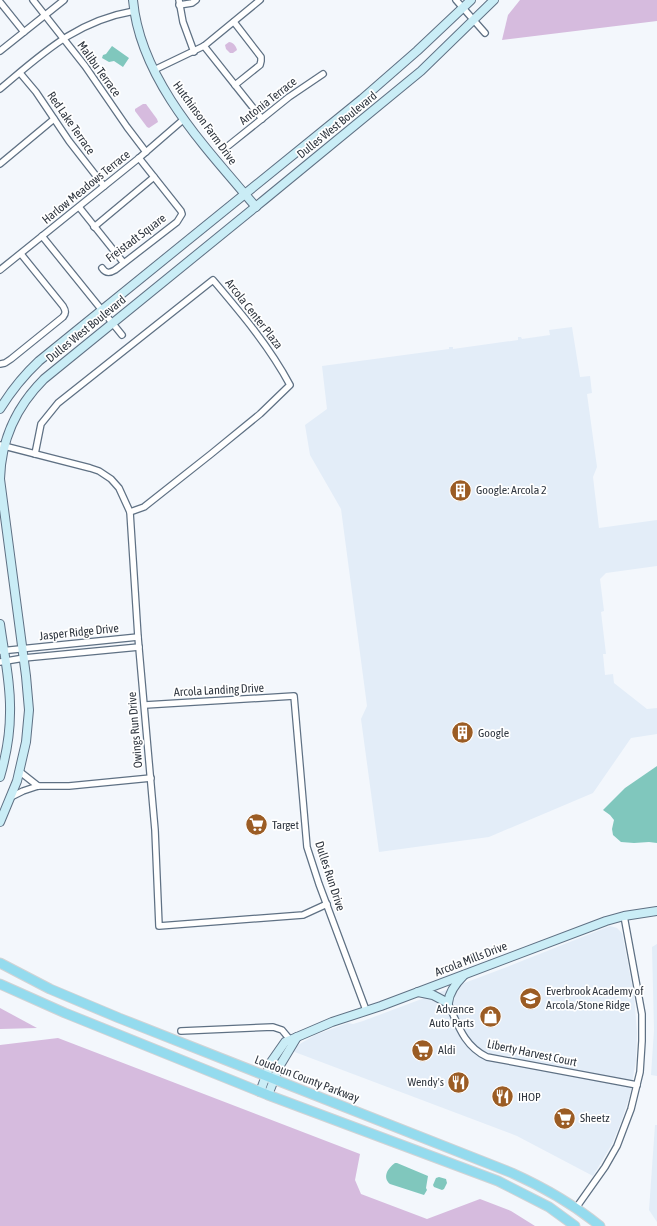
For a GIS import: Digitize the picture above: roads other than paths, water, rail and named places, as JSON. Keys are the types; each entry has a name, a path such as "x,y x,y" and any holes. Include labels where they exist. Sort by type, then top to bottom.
{"main road":[{"name":"Loudoun County Parkway","path":"0,963 50,988 112,1015 534,1183 576,1208 600,1226"},
{"path":"0,984 65,1014 264,1094 498,1181 564,1213 571,1212 576,1208"},
{"path":"549,1207 575,1226"}],"street":[{"name":"Malibu Terrace","path":"33,0 85,66 146,152"},
{"path":"0,51 64,0"},
{"name":"Hutchinson Farm Drive","path":"133,0 139,34 154,70 170,98 184,119 256,207"},
{"path":"194,52 183,22 179,3 192,2 196,0"},
{"path":"154,70 204,46 260,0"},
{"path":"456,0 485,33"},
{"name":"Dulles West Boulevard","path":"0,409 10,392 26,373 39,361 245,194 406,60 471,0"},
{"name":"Dulles West Boulevard","path":"0,822 11,797 19,771 26,742 29,710 23,648 0,484 2,446 18,411 35,388 49,374 256,207 420,71 494,0"},
{"path":"0,2 24,32"},
{"path":"0,88 64,38 83,27 100,19 116,14 134,11"},
{"path":"234,22 261,57 260,65 235,85"},
{"path":"204,46 262,119"},
{"name":"Red Lake Terrace","path":"20,73 36,92 69,141 104,186"},
{"name":"Antonia Terrace","path":"228,146 289,97 323,74"},
{"path":"0,164 54,119"},
{"name":"Harlow Meadows Terrace","path":"0,270 139,158 184,119"},
{"name":"Freistadt Square","path":"102,268 105,272 111,272 177,222 182,214 139,158"},
{"path":"94,227 154,177"},
{"path":"78,206 123,262"},
{"path":"42,236 122,335"},
{"path":"0,364 11,359 66,313 63,306 21,254"},
{"name":"Arcola Center Plaza","path":"36,454 41,424 58,404 213,280 248,322 276,361 290,385 260,414 211,454 144,507 130,512"},
{"name":"Owings Run Drive","path":"2,446 90,468 106,475 119,488 130,512 138,637 155,830 159,926 303,916 327,904"},
{"path":"0,624 2,662 8,684 10,712 7,745 0,777"},
{"name":"Jasper Ridge Drive","path":"2,651 138,637"},
{"name":"Jasper Ridge Drive","path":"2,662 24,658 139,647"},
{"name":"Arcola Landing Drive","path":"144,705 294,696"},
{"name":"Dulles Run Drive","path":"294,696 306,841 312,862 366,1010"},
{"path":"19,771 38,786"},
{"path":"11,797 38,786 69,786 151,778"},
{"name":"Arcola Mills Drive","path":"264,1094 277,1052 285,1042 293,1040 317,1027 416,992 606,921 624,916 657,911"},
{"path":"576,1208 598,1177 617,1146 628,1120 637,1085 642,1053 642,1014 624,916"},
{"path":"416,992 433,995 448,1003 450,994 465,974"},
{"name":"Liberty Harvest Court","path":"448,1003 465,1039 476,1051 487,1057 637,1085"},
{"path":"181,1031 273,1027 282,1030 293,1040"}],"place":[{"name":"Google: Arcola 2","path":"461,490"},
{"name":"Google","path":"462,733"},
{"name":"Target","path":"257,825"},
{"name":"Everbrook Academy of Arcola/Stone Ridge","path":"530,998"},
{"name":"Advance Auto Parts","path":"490,1016"},
{"name":"Aldi","path":"423,1050"},
{"name":"Wendy's","path":"459,1082"},
{"name":"IHOP","path":"503,1097"},
{"name":"Sheetz","path":"565,1118"}]}
